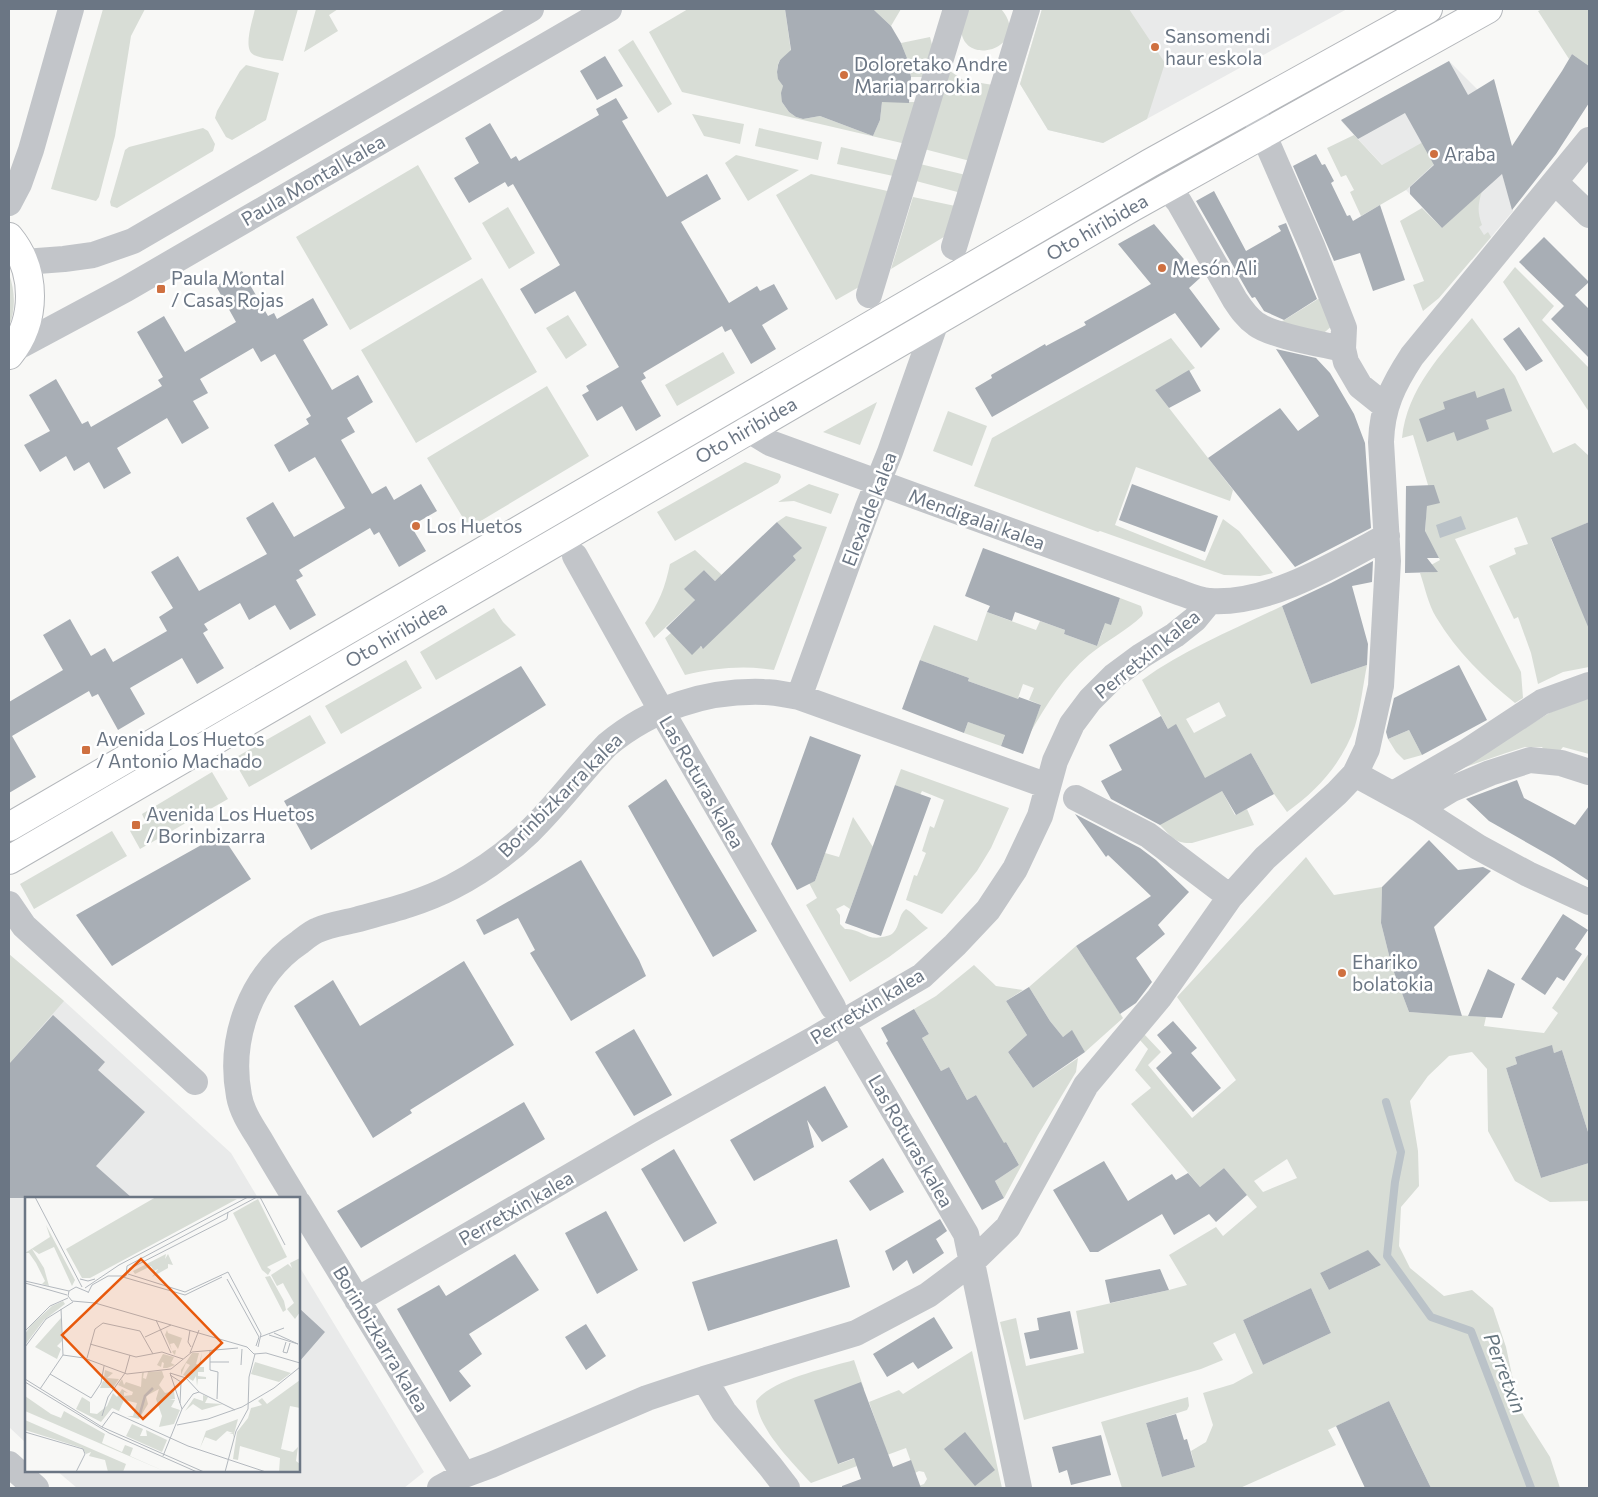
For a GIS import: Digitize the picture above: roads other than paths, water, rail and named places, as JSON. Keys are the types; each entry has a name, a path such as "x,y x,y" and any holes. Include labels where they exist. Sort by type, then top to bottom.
{"main road":[{"name":"Oto hiribidea","path":"9,827 604,479 1251,106 1428,9"},
{"name":"Oto hiribidea","path":"9,860 1166,187 1488,9"},
{"path":"9,237 24,262 30,284 30,306 25,329 11,352"}],"street":[{"path":"9,203 19,184 31,150 71,9"},
{"name":"Paula Montal kalea","path":"24,262 64,260 93,255 133,241 531,9"},
{"name":"Paula Montal kalea","path":"11,352 133,284 610,9"},
{"path":"870,296 956,9"},
{"path":"954,247 1027,9"},
{"path":"1251,106 1312,246 1344,328 1343,349 1346,362 1360,386 1386,406"},
{"path":"440,1488 464,1475 646,1398 856,1333 928,1295 972,1262 1008,1227 1086,1085 1159,998 1230,897 1278,845 1337,793 1355,774 1366,749 1381,686 1387,587 1387,536 1381,442 1386,406 1394,386 1412,356 1556,183 1589,140"},
{"path":"1556,183 1589,215"},
{"path":"1166,187 1179,202 1245,314 1257,325 1273,332 1343,349"},
{"name":"Elexalde kalea","path":"799,697 937,319"},
{"name":"Mendigalai kalea","path":"747,430 770,443 1209,602"},
{"name":"Perretxin kalea","path":"357,1300 648,1131 838,1015 922,976 988,910 1015,870 1040,816 1055,760 1072,724 1090,700 1114,676 1141,656 1175,635 1195,619 1209,602 1246,599 1292,584 1387,536"},
{"name":"Las Roturas kalea","path":"575,556 661,710 966,1234 1019,1488"},
{"path":"1393,794 1466,752 1542,702 1589,685"},
{"name":"Borinbizkarra kalea","path":"294,1197 245,1113 239,1096 238,1048 243,1018 253,994 267,974 287,951 318,930 426,899 452,887 479,871 504,854 528,833 607,745 622,732 661,710 702,697 724,694 766,692 799,697 1048,786"},
{"path":"1419,809 1452,789 1490,773 1530,760 1561,763 1589,772"},
{"path":"1355,774 1419,809 1478,847 1528,874 1589,902"},
{"path":"1076,798 1148,835 1230,897"},
{"path":"9,904 24,926 195,1082"},
{"name":"Borinbizkarra kalea","path":"300,1206 464,1475"},
{"path":"704,1379 724,1412 787,1488"},
{"path":"9,1464 36,1488"}],"waterway":[{"name":"Perretxin","path":"1386,1102 1401,1152 1395,1182 1387,1256 1431,1317 1471,1331 1531,1488"}],"place":[{"name":"Sansomendi haur eskola","path":"1155,47"},
{"name":"Doloretako Andre Maria parrokia","path":"844,75"},
{"name":"Araba","path":"1434,154"},
{"name":"Mesón Ali","path":"1162,268"},
{"name":"Paula Montal / Casas Rojas","path":"161,289"},
{"name":"Los Huetos","path":"416,526"},
{"name":"Avenida Los Huetos / Antonio Machado","path":"86,750"},
{"name":"Avenida Los Huetos / Borinbizarra","path":"136,825"},
{"name":"Ehariko bolatokia","path":"1342,973"}]}
